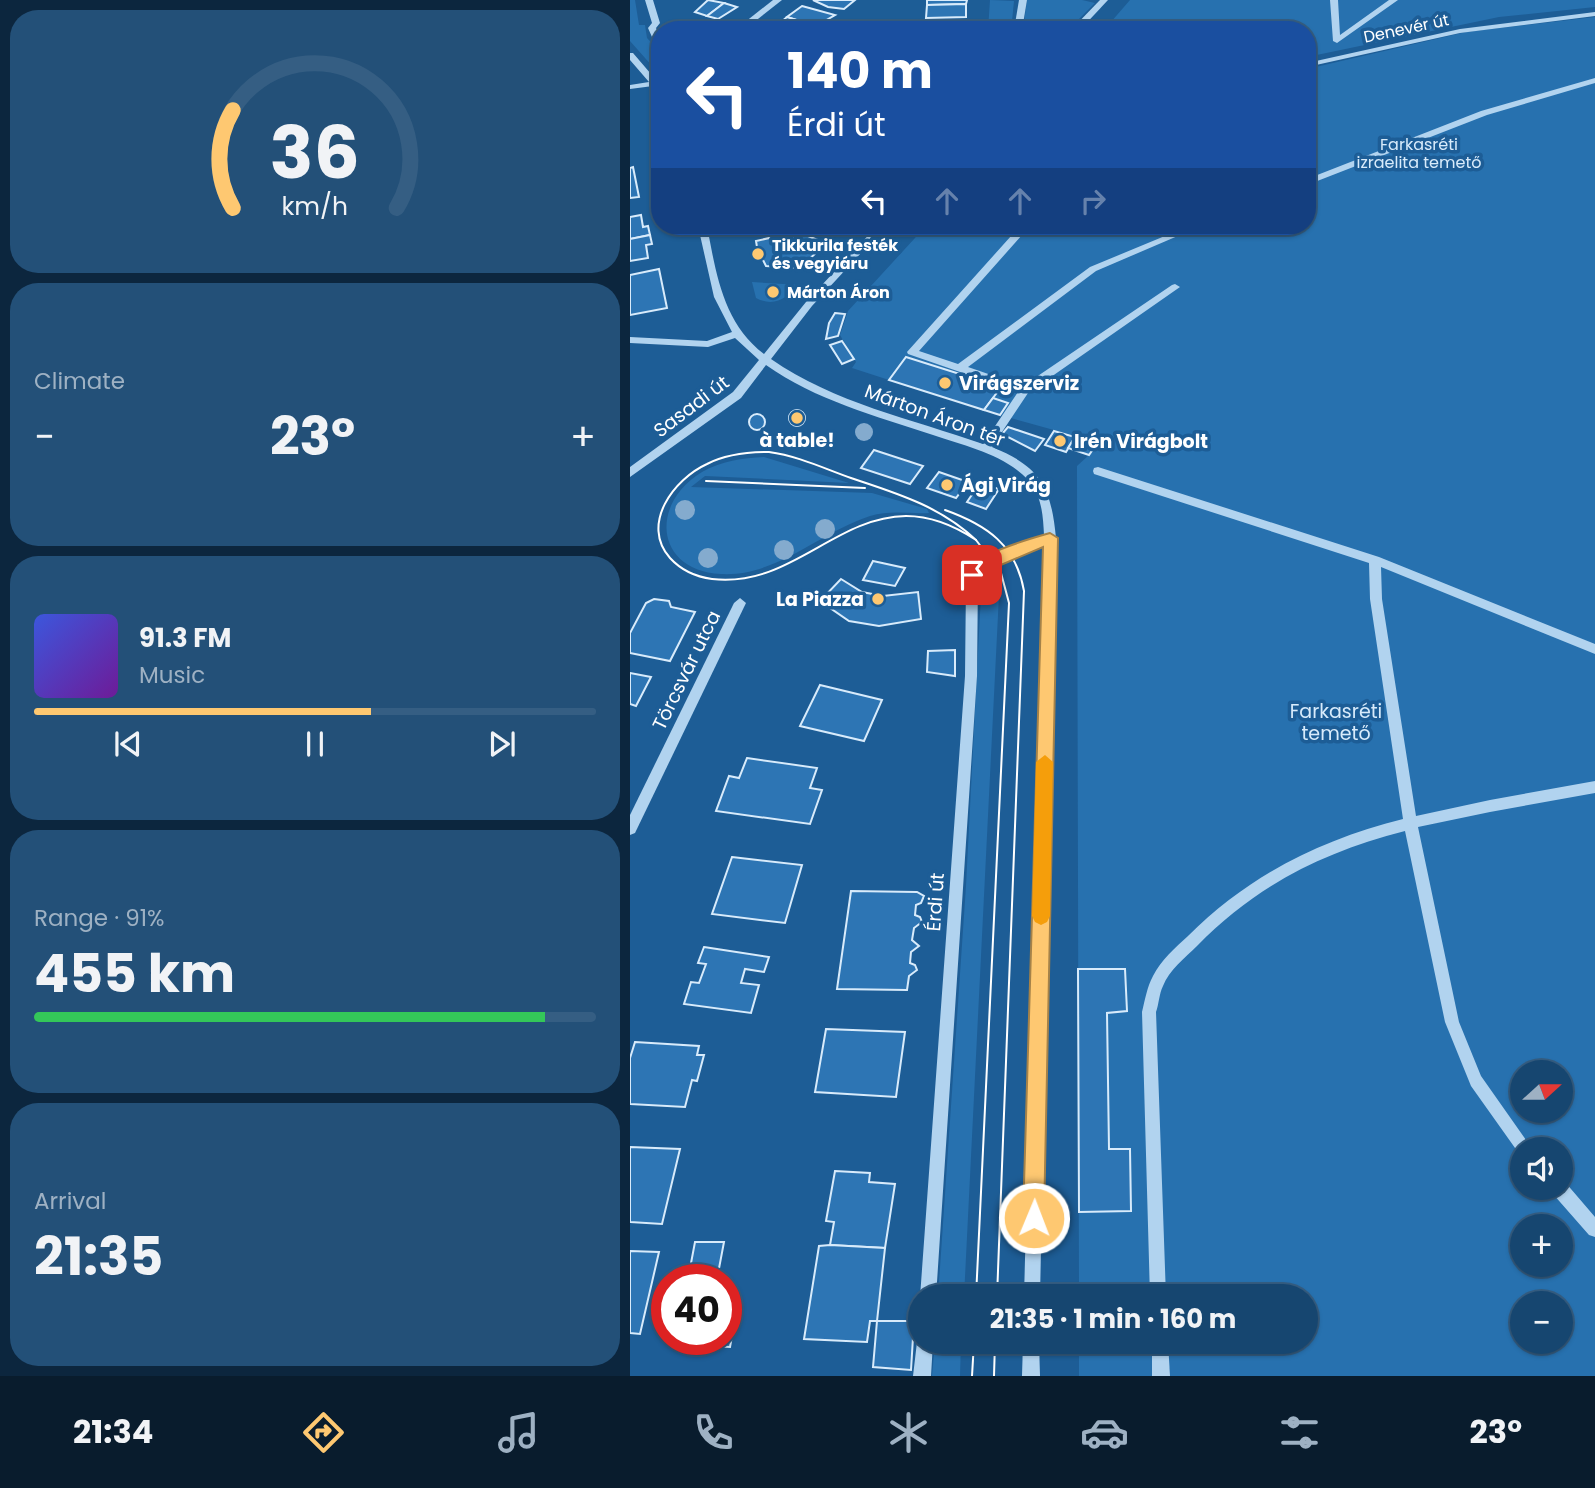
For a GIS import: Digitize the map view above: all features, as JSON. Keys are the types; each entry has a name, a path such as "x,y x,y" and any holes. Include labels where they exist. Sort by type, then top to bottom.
{"street":[{"path":"649,0 655,21"},
{"path":"751,21 778,0"},
{"path":"1020,21 1023,0"},
{"path":"1084,21 1104,0"},
{"path":"1334,0 1336,41 1394,0"},
{"name":"Denevér út","path":"1316,63 1470,29 1595,15"},
{"path":"630,55 651,75"},
{"path":"1316,178 1484,113 1595,80"},
{"path":"630,87 651,84"},
{"path":"630,340 708,344 737,334 719,299 704,235"},
{"name":"Sasadi út","path":"630,473 737,395 809,304 874,235"},
{"path":"1017,235 912,352 1024,390"},
{"path":"960,368 1093,270 1175,235"},
{"path":"985,449 1024,390 1175,288"},
{"name":"Márton Áron tér","path":"737,334 766,360 835,397 985,449 1015,463 1033,478 1046,501 1050,538"},
{"path":"1098,471 1375,560 1524,617 1595,649"},
{"path":"1032,1284 1050,538"},
{"name":"Érdi út","path":"929,1284 971,676 965,577 1028,545 1050,538"},
{"path":"1375,560 1376,599 1410,821 1452,1022 1476,1081 1516,1137"},
{"name":"Törcsvár utca","path":"630,830 740,603"},
{"path":"1158,1284 1150,1012 1157,981 1223,909 1267,878 1329,848 1410,821 1595,788"},
{"path":"1570,1200 1595,1229"},
{"path":"922,1376 924,1354"},
{"path":"1031,1354 1031,1376"},
{"path":"1160,1354 1161,1376"}],"green space":[{"path":"630,0 635,0 639,25 645,25 647,38 651,42 651,65 630,41"},
{"path":"990,0 1014,1 1012,21 989,21"},
{"path":"1027,0 1082,0 1095,3 1077,21 1024,21"},
{"path":"1130,0 1595,0 1595,7 1499,17 1316,55 1316,21 1112,21"},
{"name":"Farkasréti temető","path":"1595,17 1595,1376 1079,1376 1079,1354 1318,1354 1318,1284 1079,1284 1077,466 1089,455 1097,442 1000,415 1008,403 993,398 1000,388 907,357 889,380 852,368 856,362 840,335 848,311 918,235 1316,235 1316,67 1466,32"},
{"path":"752,282 800,285 780,300 769,302 756,298"},
{"path":"764,457 849,483 705,476 691,487 872,493 927,509 929,513 870,516 780,561 741,573 721,574 699,570 682,561 672,548 667,533 667,517 674,500 685,485 717,465"},
{"path":"994,572 999,595 965,1284 939,1284 966,886 982,575"},
{"path":"934,1354 961,1354 960,1376 932,1376"}],"building":[{"path":"708,0 724,3 707,16 695,12"},
{"path":"813,0 855,0 844,9 828,7"},
{"path":"927,0 967,0 966,4 927,5"},
{"path":"724,3 737,7 718,19 707,16"},
{"path":"966,4 966,17 926,18 927,5"},
{"path":"802,6 835,15 825,21 800,21 787,17"},
{"path":"787,17 800,21 782,21"},
{"path":"633,167 639,197 630,198 630,168"},
{"path":"641,215 643,227 648,226 650,235 630,239 630,217"},
{"path":"650,235 652,244 646,245 648,258 630,261 630,239"},
{"path":"783,235 798,235 823,242 818,247 821,248 800,268 766,266 762,258 759,259 756,241"},
{"path":"659,269 667,308 630,315 630,275"},
{"path":"835,313 845,314 838,336 826,339 829,323"},
{"path":"842,341 854,359 842,364 830,345"},
{"name":"Virágszerviz","path":"906,357 1001,387 984,410 889,380"},
{"path":"993,398 1008,403 1000,415 984,410"},
{"name":"à table!","path":"794,410 800,410 805,418 803,424 794,426 789,421 789,415"},
{"path":"754,414 760,414 765,422 763,428 754,430 749,425 749,419"},
{"path":"1008,427 1044,439 1035,451 1002,434"},
{"name":"Irén Virágbolt","path":"1054,431 1075,437 1066,452 1045,445"},
{"path":"1075,437 1098,442 1089,455 1068,448"},
{"path":"874,450 923,466 910,484 861,468"},
{"name":"Ági Virág","path":"939,472 968,482 956,498 927,488"},
{"path":"980,483 999,489 986,509 967,502"},
{"path":"873,561 905,568 895,586 863,580"},
{"path":"841,579 862,592 883,596 918,592 921,619 879,626 849,621 820,601"},
{"path":"654,599 669,601 671,607 695,612 670,661 630,653 630,633 646,603"},
{"path":"955,650 955,676 927,672 928,651"},
{"path":"630,673 651,677 636,706 630,704"},
{"path":"820,685 882,700 864,741 800,726"},
{"path":"747,758 817,768 810,788 822,790 810,824 716,811 729,776 739,778"},
{"path":"732,857 802,865 785,923 712,914"},
{"path":"851,891 917,892 924,896 921,903 916,905 915,915 920,917 922,922 914,928 912,940 919,946 911,952 910,963 915,965 917,970 909,976 907,990 837,989"},
{"path":"704,947 769,957 764,972 745,969 741,983 759,985 751,1013 684,1004 691,982 699,983 706,964 698,963"},
{"path":"1078,969 1125,969 1127,1011 1107,1013 1109,1149 1130,1149 1131,1211 1079,1212"},
{"path":"826,1029 905,1032 896,1097 815,1092"},
{"path":"635,1042 699,1046 697,1055 704,1055 697,1081 692,1080 685,1107 630,1104 630,1058"},
{"path":"630,1147 680,1149 662,1224 630,1222"},
{"path":"835,1171 870,1173 869,1182 895,1184 885,1248 830,1245 834,1222 826,1221"},
{"path":"695,1242 724,1242 720,1264 691,1264"},
{"path":"819,1246 885,1248 877,1321 870,1321 867,1342 804,1339"},
{"path":"630,1251 659,1252 656,1264 651,1264 651,1287 640,1334 630,1333"},
{"path":"877,1321 908,1321 911,1370 873,1367"}],"tram line":[{"path":"769,452 800,459 917,502 948,518 976,540 960,530 925,518 906,516 880,519 765,573 740,579 712,579 690,572 674,562 662,545 658,531 660,517 673,491 695,471 714,461 737,454 769,452"},
{"path":"706,481 865,488"},
{"path":"945,510 986,530 1007,549 1020,575 1024,591 997,1284"},
{"path":"976,540 1001,573 1009,603 977,1284"},
{"path":"972,1376 973,1354"},
{"path":"994,1376 995,1354"}],"slow traffic":[{"path":"1041,916 1045,762"}],"place":[{"name":"Tikkurila festék és vegyiáru","path":"758,254"},
{"name":"Márton Áron","path":"773,292"},
{"name":"Virágszerviz","path":"945,383"},
{"name":"à table!","path":"797,418"},
{"name":"Irén Virágbolt","path":"1060,441"},
{"name":"Ági Virág","path":"947,485"},
{"name":"La Piazza","path":"878,599"}],"route":[{"path":"972,575 977,569 1012,551 1050,538 1034,1218"}],"park label":[{"name":"Farkasréti izraelita temető","path":"1419,153"}]}
